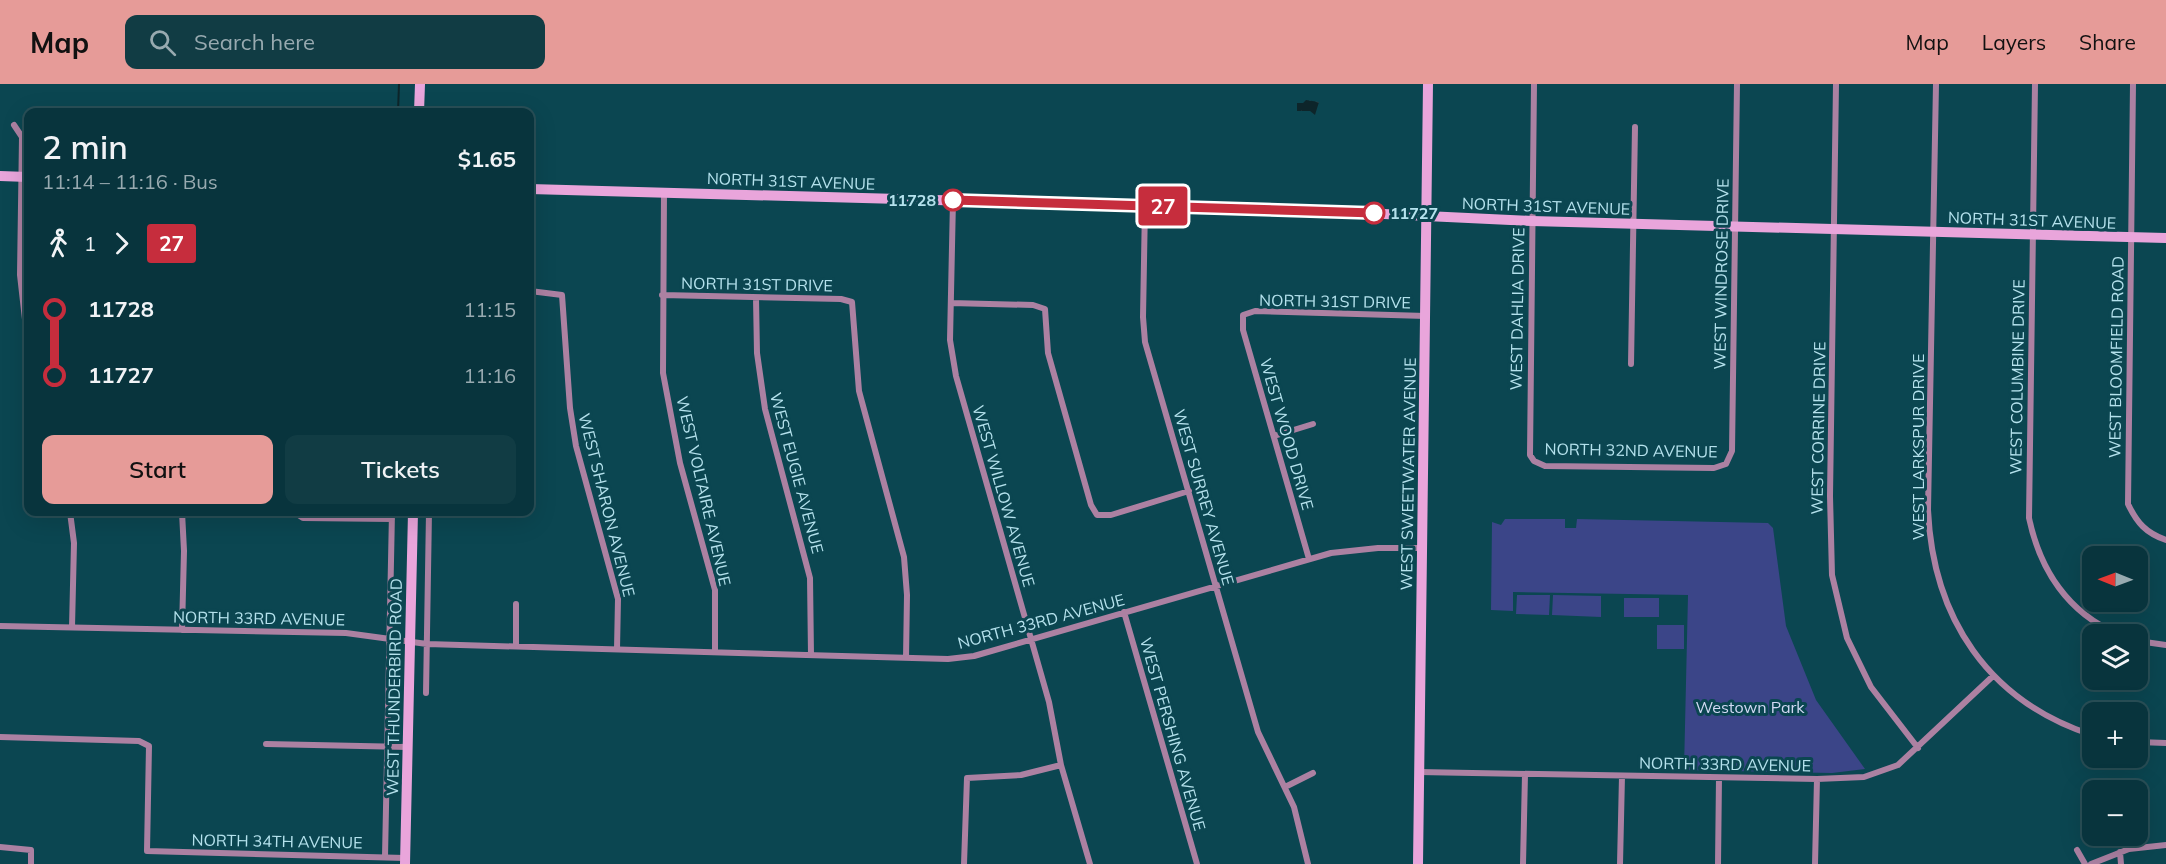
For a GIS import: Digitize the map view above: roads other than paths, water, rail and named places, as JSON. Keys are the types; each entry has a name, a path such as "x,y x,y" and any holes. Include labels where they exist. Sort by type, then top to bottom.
{"street":[{"path":"419,108 420,84"},
{"name":"WEST SWEETWATER AVENUE","path":"1418,864 1428,84"},
{"name":"WEST DAHLIA DRIVE","path":"1534,84 1528,448 1534,461"},
{"name":"WEST WINDROSE DRIVE","path":"1726,464 1732,451 1737,84"},
{"name":"WEST CORRINE DRIVE","path":"1836,84 1830,496 1832,575 1847,638 1866,677 1918,748"},
{"name":"WEST LARKSPUR DRIVE","path":"1936,84 1930,538 1933,562 1945,599 1975,656 1993,676 2034,710 2065,726 2082,732"},
{"name":"WEST COLUMBINE DRIVE","path":"2035,84 2029,501 2033,538 2042,563 2063,595 2087,617 2100,624"},
{"name":"WEST BLOOMFIELD ROAD","path":"2133,84 2128,504 2136,521 2150,534 2166,540"},
{"path":"14,125 22,137 24,163"},
{"path":"1631,364 1635,127"},
{"path":"0,176 24,176"},
{"name":"NORTH 31ST AVENUE","path":"534,189 1145,206 1532,221 2166,238"},
{"name":"WEST VOLTAIRE AVENUE","path":"664,192 663,373 680,464 714,590 715,652"},
{"path":"24,196 20,275 24,310"},
{"name":"WEST WILLOW AVENUE","path":"953,200 950,340 956,376 1052,711 1061,765 1090,864"},
{"name":"WEST SURREY AVENUE","path":"1145,206 1143,330 1258,732 1294,807 1308,864"},
{"name":"WEST SHARON AVENUE","path":"534,292 562,295 570,408 579,456 618,599 617,649"},
{"name":"NORTH 31ST DRIVE","path":"662,295 841,299 852,302 860,391 904,557 907,595 906,658"},
{"name":"WEST EUGIE AVENUE","path":"756,298 757,353 765,409 810,578 811,655"},
{"path":"951,303 1033,305 1045,309 1048,353 1091,505 1097,515 1111,515 1189,491"},
{"name":"NORTH 31ST DRIVE","path":"1243,315 1255,311 1426,316"},
{"name":"WEST WOOD DRIVE","path":"1243,315 1243,330 1309,560"},
{"path":"1274,436 1313,424"},
{"name":"NORTH 32ND AVENUE","path":"1534,461 1545,466 1714,468 1726,464"},
{"path":"71,516 74,543 72,627"},
{"path":"182,516 184,551 182,630"},
{"path":"300,516 303,518 392,519"},
{"name":"WEST THUNDERBIRD ROAD","path":"405,861 413,516"},
{"name":"WEST THUNDERBIRD ROAD","path":"426,693 429,516"},
{"name":"WEST THUNDERBIRD ROAD","path":"385,857 392,519"},
{"name":"NORTH 33RD AVENUE","path":"0,626 346,633 427,644 906,658 974,657 1124,612 1347,550 1422,548"},
{"path":"516,604 516,646"},
{"name":"WEST PERSHING AVENUE","path":"1124,612 1197,864"},
{"path":"2148,642 2166,645"},
{"name":"NORTH 33RD AVENUE","path":"1419,772 1817,779 1869,776 1898,765 1993,676"},
{"name":"NORTH 34TH AVENUE","path":"0,737 139,741 148,746 147,851 385,857 405,861"},
{"path":"2148,742 2166,743"},
{"path":"266,744 408,747"},
{"path":"964,864 967,778 1021,775 1061,765"},
{"path":"1285,787 1313,773"},
{"path":"1523,864 1525,774"},
{"path":"1620,864 1622,776"},
{"path":"1718,864 1719,778"},
{"path":"1815,864 1817,779"},
{"path":"2091,864 2120,852 2166,845"},
{"path":"0,847 31,850 31,864"},
{"path":"2078,850 2085,864"},
{"path":"2120,852 2121,864"}],"water":[{"path":"1306,100 1319,102 1315,115 1310,111 1297,111 1297,103 1303,103"}],"waterway":[{"path":"398,108 399,84"}],"place":[{"name":"11728","path":"953,200"},
{"name":"11727","path":"1374,213"}],"park label":[{"name":"Westown Park","path":"1750,707"}]}
